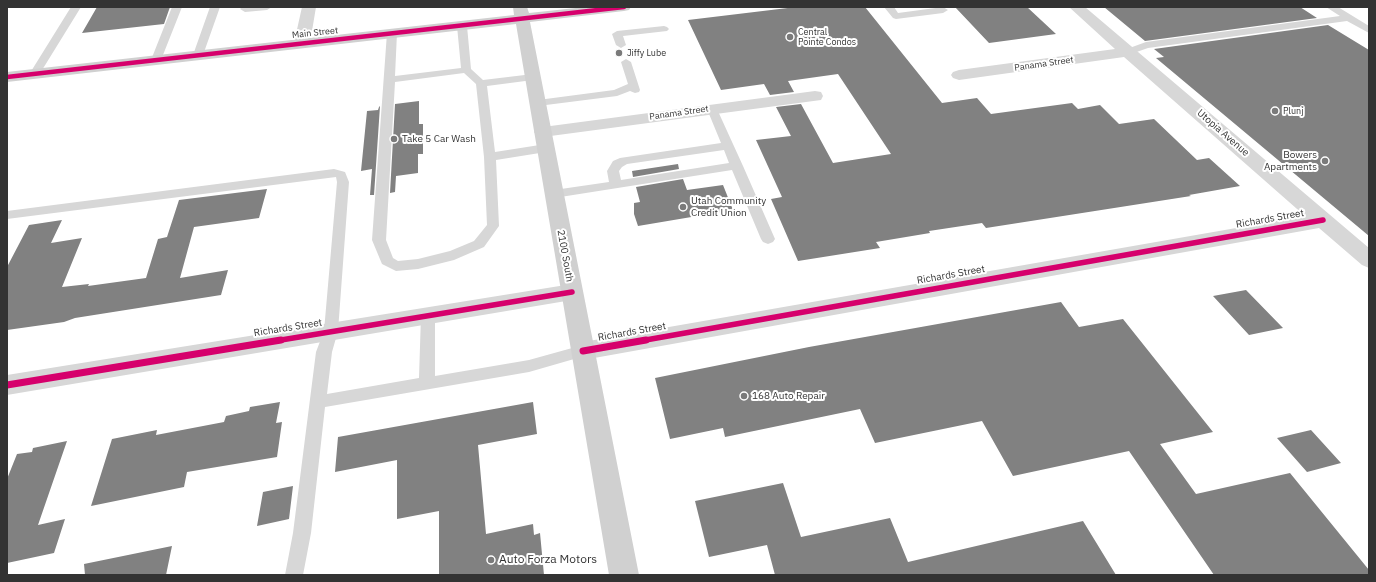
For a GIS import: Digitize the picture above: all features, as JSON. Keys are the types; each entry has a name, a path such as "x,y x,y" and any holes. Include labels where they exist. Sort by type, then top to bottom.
{"street":[{"path":"302,44 309,7"},
{"name":"Main Street","path":"7,76 462,26 521,13 624,7"},
{"name":"Utopia Avenue","path":"1076,7 1369,260"},
{"name":"2100 South","path":"521,13 624,575"},
{"name":"Panama Street","path":"959,75 1128,52"},
{"name":"Panama Street","path":"544,140 712,109 814,96"},
{"name":"Richards Street","path":"583,351 1323,220"},
{"name":"Richards Street","path":"7,385 572,292"}],"lane":[{"path":"35,73 76,7"},
{"path":"156,60 177,7"},
{"path":"198,55 215,7"},
{"path":"245,9 267,7"},
{"path":"889,7 896,16 942,9"},
{"path":"1331,7 1369,30"},
{"path":"1128,52 1146,45 1349,18"},
{"path":"392,33 379,240 387,261 396,266 418,264 454,255 479,244 493,226 490,157 481,84 466,70 462,26"},
{"path":"621,45 617,34 664,29"},
{"path":"538,104 617,93 634,88 626,62"},
{"path":"390,80 466,70"},
{"path":"481,84 533,77"},
{"path":"712,109 768,238"},
{"path":"490,157 544,140"},
{"path":"616,184 613,171 617,164 624,161 728,146"},
{"path":"554,194 737,166"},
{"path":"7,215 334,173 341,175 343,182 331,331 324,352 302,533 294,575"},
{"path":"427,383 428,315"},
{"path":"318,402 529,366 583,351"}],"building":[{"path":"97,7 170,7 164,24 82,33"},
{"path":"796,7 865,7 942,103 977,98 991,114 1072,103 1078,109 1100,105 1119,124 1154,119 1197,160 1209,158 1240,186 1189,195 1191,196 986,228 982,223 929,231 930,233 876,242 880,248 798,261 771,199 782,197 756,140 791,136 776,107 801,104 833,163 891,154 838,74 788,81 794,92 770,95 764,84 721,90 688,20"},
{"path":"955,7 1027,7 1056,34 989,43"},
{"path":"1104,7 1300,7 1317,18 1145,41"},
{"name":"Bowers Apartments","path":"1328,25 1369,50 1369,236 1156,58 1164,57 1154,49"},
{"path":"419,101 419,124 423,124 423,154 418,154 418,173 396,176 395,192 390,193 395,104"},
{"path":"380,106 374,195 370,195 372,169 361,171 367,111 378,110"},
{"path":"678,164 679,169 633,177 632,171"},
{"name":"Utah Community Credit Union","path":"683,179 687,190 723,185 733,210 638,226 634,214 634,203 640,202 636,187"},
{"path":"267,189 259,218 194,227 180,278 228,270 221,295 75,318 64,322 7,330 7,267 29,225 62,220 51,243 82,238 62,287 89,284 88,286 146,278 158,239 167,237 179,200"},
{"path":"1246,290 1283,328 1249,335 1213,296"},
{"path":"1061,302 1079,327 1123,319 1213,432 1160,444 1196,494 1290,473 1369,570 1369,575 1214,575 1129,451 1013,476 982,421 875,443 860,409 725,437 723,428 670,439 655,378 809,347"},
{"path":"280,402 276,423 282,422 277,457 187,472 184,487 91,506 112,439 157,430 156,435 224,422 226,416 249,411 250,407"},
{"path":"533,402 537,434 478,445 486,534 533,524 534,535 540,533 544,575 439,575 439,511 397,519 397,460 335,472 338,437"},
{"path":"1311,430 1341,463 1307,472 1277,438"},
{"path":"67,441 38,525 65,519 54,553 7,563 7,479 17,454 32,452 33,448"},
{"path":"783,483 801,537 890,518 908,562 1083,521 1116,575 775,575 767,545 709,557 695,501"},
{"path":"293,486 289,519 257,526 263,492"},
{"path":"172,546 166,575 85,575 84,564"}],"cycle path":[{"path":"7,77 624,7"},
{"path":"583,351 1323,220"},
{"path":"7,385 572,292"}],"place":[{"name":"Central Pointe Condos","path":"790,37"},
{"name":"Jiffy Lube","path":"619,53"},
{"name":"Plunj","path":"1275,111"},
{"name":"Take 5 Car Wash","path":"394,139"},
{"name":"Bowers Apartments","path":"1325,161"},
{"name":"Utah Community Credit Union","path":"683,207"},
{"name":"168 Auto Repair","path":"744,396"},
{"name":"Auto Forza Motors","path":"491,560"}]}
